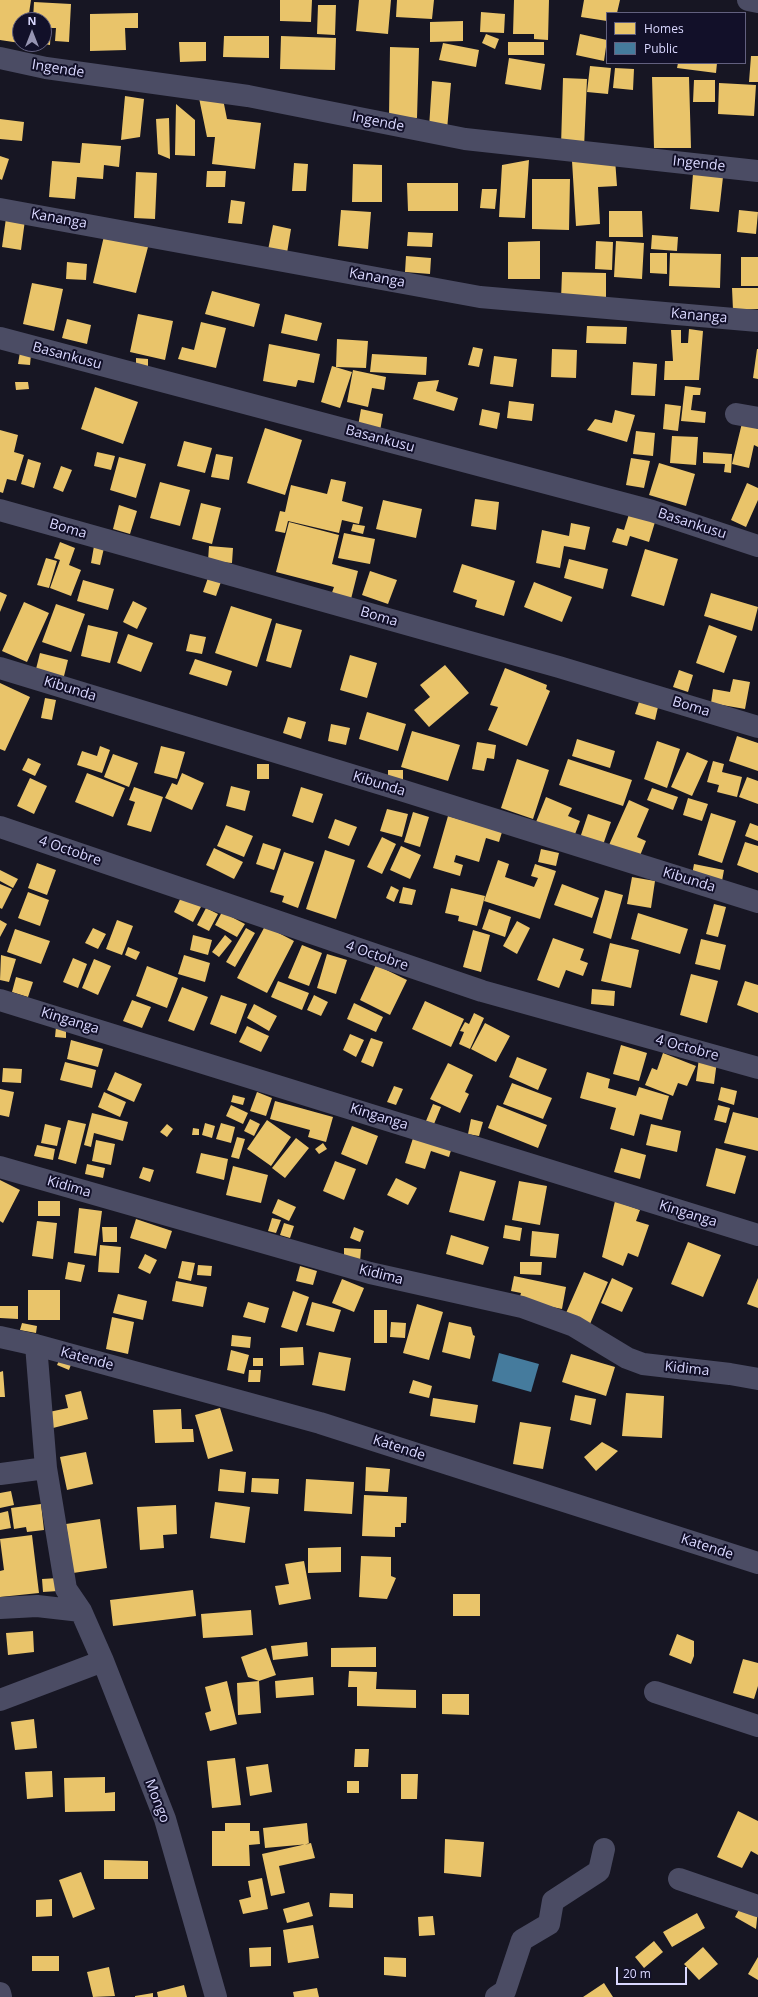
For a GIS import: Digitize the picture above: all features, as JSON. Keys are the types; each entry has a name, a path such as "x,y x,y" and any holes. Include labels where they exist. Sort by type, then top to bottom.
{"street":[{"path":"748,0 758,2"},
{"name":"Ingende","path":"0,58 46,68 248,96 465,139 758,171"},
{"name":"Kananga","path":"0,209 480,297 758,321"},
{"name":"Basankusu","path":"0,338 652,511 758,546"},
{"path":"736,414 758,418"},
{"name":"Boma","path":"0,510 551,665 758,727"},
{"name":"Kibunda","path":"0,668 397,789 758,902"},
{"name":"4 Octobre","path":"0,828 482,992 758,1068"},
{"name":"Kinganga","path":"0,1000 758,1235"},
{"name":"Kidima","path":"0,1168 370,1273 522,1307 574,1326 627,1358 643,1364 730,1374 758,1379"},
{"name":"Katende","path":"0,1337 36,1345 320,1423 758,1563"},
{"path":"36,1345 46,1468 66,1589 81,1611"},
{"path":"0,1474 46,1468"},
{"path":"0,1608 37,1606 81,1611"},
{"name":"Mongo","path":"81,1611 103,1661 165,1819 216,1997"},
{"path":"0,1700 103,1661"},
{"path":"655,1692 758,1726"},
{"path":"496,1997 505,1991 522,1940 549,1924 553,1901 598,1871 604,1850"},
{"path":"679,1879 758,1906"},
{"path":"0,1993 1,1997"}],"building: Homes":[{"path":"0,0 31,0 29,12 12,12 12,42 0,40"},
{"path":"280,0 312,0 311,22 280,21"},
{"path":"359,0 391,0 388,34 356,31"},
{"path":"397,0 434,0 432,19 396,17"},
{"path":"514,0 549,0 548,40 534,39 534,34 513,34"},
{"path":"584,0 620,0 617,12 606,12 606,21 581,17"},
{"path":"34,2 71,4 69,42 55,41 56,28 52,28 52,12 33,12"},
{"path":"318,5 336,5 335,35 317,34"},
{"path":"481,12 505,14 504,33 480,32"},
{"path":"138,13 138,28 125,28 126,50 90,51 90,14"},
{"path":"463,21 463,41 430,42 430,22"},
{"path":"486,34 499,39 495,49 482,43"},
{"path":"580,34 606,40 604,61 576,55"},
{"path":"224,36 269,36 269,58 223,57"},
{"path":"281,36 336,38 335,70 280,69"},
{"path":"179,42 206,42 206,61 180,62"},
{"path":"508,42 544,42 544,55 508,55"},
{"path":"443,43 479,50 476,67 439,60"},
{"path":"390,47 419,48 417,118 389,117"},
{"path":"751,56 758,56 758,82 749,82"},
{"path":"509,58 545,64 541,90 505,84"},
{"path":"678,64 717,64 716,73 677,68"},
{"path":"590,66 611,68 608,94 587,92"},
{"path":"615,68 634,69 633,90 613,88"},
{"path":"652,77 689,77 691,148 654,148"},
{"path":"563,78 587,79 584,148 561,146"},
{"path":"694,80 715,80 715,102 693,102"},
{"path":"432,81 451,83 447,130 429,128"},
{"path":"719,83 756,85 754,116 718,114"},
{"path":"222,94 227,119 261,123 255,169 212,164 215,137 207,137 199,98"},
{"path":"125,96 144,99 140,137 121,140"},
{"path":"176,104 195,120 195,156 175,155"},
{"path":"169,118 170,159 158,154 156,119"},
{"path":"0,119 24,122 22,141 0,139"},
{"path":"82,143 121,146 119,167 104,165 103,179 77,177 75,199 49,197 52,161 80,163"},
{"path":"0,156 9,159 2,180 0,179"},
{"path":"615,159 617,186 598,187 600,224 576,226 572,161"},
{"path":"529,160 525,218 499,217 502,165"},
{"path":"294,163 308,164 306,191 292,191"},
{"path":"353,164 382,165 382,202 352,202"},
{"path":"207,171 226,171 225,187 206,187"},
{"path":"136,172 157,173 155,219 134,218"},
{"path":"693,174 723,177 719,212 690,209"},
{"path":"532,179 570,179 569,230 532,229"},
{"path":"407,183 458,183 458,211 408,211"},
{"path":"482,189 497,189 495,209 480,208"},
{"path":"231,200 245,202 242,224 228,223"},
{"path":"341,210 371,212 368,249 338,246"},
{"path":"739,210 758,212 756,234 737,232"},
{"path":"609,211 642,211 643,237 609,237"},
{"path":"6,218 25,220 21,250 2,247"},
{"path":"273,225 291,229 287,253 268,250"},
{"path":"408,232 433,233 432,247 407,246"},
{"path":"652,235 678,237 677,251 651,249"},
{"path":"104,236 148,247 136,293 93,283"},
{"path":"540,241 540,279 508,279 508,242"},
{"path":"596,241 613,242 612,270 595,269"},
{"path":"616,241 644,243 642,279 614,277"},
{"path":"650,253 667,253 667,274 650,273"},
{"path":"670,253 721,254 720,288 669,286"},
{"path":"406,256 431,258 430,274 405,272"},
{"path":"741,257 758,257 758,286 741,286"},
{"path":"67,262 87,264 86,280 66,279"},
{"path":"562,272 606,273 606,301 561,300"},
{"path":"32,283 63,289 54,331 23,324"},
{"path":"732,288 758,288 758,309 733,310"},
{"path":"212,291 260,304 254,327 205,314"},
{"path":"138,314 173,321 165,360 130,352"},
{"path":"285,314 322,323 317,341 281,333"},
{"path":"67,319 91,325 87,344 62,338"},
{"path":"201,322 226,328 216,368 178,359 182,347 194,350"},
{"path":"587,326 627,327 626,344 586,343"},
{"path":"689,329 703,331 699,380 664,380 665,361 673,361 671,330 681,330 681,343 688,343"},
{"path":"337,339 368,341 366,368 336,367"},
{"path":"269,344 320,354 314,383 298,380 296,387 263,381"},
{"path":"473,347 483,349 479,367 468,365"},
{"path":"552,349 577,350 576,378 551,377"},
{"path":"758,349 758,379 753,378"},
{"path":"20,352 31,354 30,365 18,364"},
{"path":"372,354 427,357 426,375 370,372"},
{"path":"494,356 517,359 513,387 490,384"},
{"path":"136,358 148,359 148,371 136,371"},
{"path":"633,362 657,364 655,396 631,395"},
{"path":"332,366 352,372 340,408 321,402"},
{"path":"353,370 386,377 384,390 372,388 368,407 347,402"},
{"path":"439,380 436,391 458,398 454,411 413,399 418,382"},
{"path":"15,382 28,382 29,389 16,390"},
{"path":"685,386 701,388 700,395 693,395 691,410 706,412 705,423 681,421"},
{"path":"95,387 138,402 123,444 81,429"},
{"path":"509,401 534,404 532,421 507,418"},
{"path":"665,404 681,406 678,431 663,429"},
{"path":"361,409 383,414 380,431 358,426"},
{"path":"482,409 500,413 497,429 479,425"},
{"path":"615,410 635,415 627,442 587,430 595,419 612,423"},
{"path":"743,419 758,423 758,447 754,445 749,468 732,464"},
{"path":"265,428 302,440 285,495 247,483"},
{"path":"0,430 18,435 14,452 24,455 16,481 7,479 3,493 0,492"},
{"path":"636,431 655,433 653,456 633,454"},
{"path":"672,436 698,437 696,465 670,463"},
{"path":"184,441 212,448 205,473 177,466"},
{"path":"97,452 115,456 111,470 94,466"},
{"path":"703,452 732,454 731,473 724,472 725,464 703,463"},
{"path":"216,454 233,457 229,480 211,477"},
{"path":"119,457 146,464 136,498 110,490"},
{"path":"631,458 650,461 644,488 626,485"},
{"path":"28,459 41,463 34,488 21,484"},
{"path":"659,463 695,474 686,506 649,495"},
{"path":"61,466 72,470 63,492 53,488"},
{"path":"331,479 346,482 342,501 363,507 359,524 342,520 339,533 288,521 285,533 275,531 280,511 285,512 291,485 327,494"},
{"path":"160,482 190,490 180,526 150,518"},
{"path":"747,483 758,488 758,500 746,527 731,520"},
{"path":"475,499 499,502 496,530 471,526"},
{"path":"383,500 422,509 416,538 376,529"},
{"path":"201,503 221,508 212,544 192,539"},
{"path":"119,505 137,511 130,534 113,529"},
{"path":"629,514 655,522 649,542 630,536 627,546 612,542 617,528 624,530"},
{"path":"289,522 339,535 332,564 358,571 350,603 330,598 334,587 276,572"},
{"path":"571,523 590,527 585,550 564,546 560,568 536,563 542,530 569,536"},
{"path":"353,524 365,526 363,534 351,531"},
{"path":"344,533 375,539 370,564 338,558"},
{"path":"60,542 75,548 69,565 81,570 71,596 50,588 60,560 54,558"},
{"path":"94,546 104,548 100,565 91,563"},
{"path":"209,546 233,548 232,563 208,561"},
{"path":"645,549 678,559 664,606 631,596"},
{"path":"46,558 57,561 49,588 37,585"},
{"path":"569,559 608,569 603,589 564,578"},
{"path":"462,564 515,581 504,616 475,607 477,600 453,592"},
{"path":"370,571 397,580 388,604 362,595"},
{"path":"209,575 222,579 216,596 203,592"},
{"path":"83,580 114,589 108,610 77,601"},
{"path":"534,582 572,597 562,622 524,607"},
{"path":"0,592 7,595 0,612"},
{"path":"711,593 758,607 752,631 704,616"},
{"path":"133,601 147,608 137,629 123,622"},
{"path":"24,602 49,613 27,662 2,651"},
{"path":"56,604 85,614 71,652 42,642"},
{"path":"231,606 272,619 257,667 215,653"},
{"path":"276,623 302,630 291,668 266,661"},
{"path":"88,625 118,632 110,663 81,656"},
{"path":"709,625 737,636 724,673 696,663"},
{"path":"128,634 153,643 141,672 117,663"},
{"path":"190,634 206,637 202,654 186,651"},
{"path":"40,653 68,660 63,680 35,673"},
{"path":"350,655 377,663 367,698 340,690"},
{"path":"195,659 232,671 227,686 189,674"},
{"path":"445,665 469,693 429,727 414,710 430,697 420,685"},
{"path":"505,668 547,685 546,689 550,691 527,746 488,730 498,707 490,705"},
{"path":"679,670 693,675 688,692 673,687"},
{"path":"733,679 750,682 745,709 711,703 713,689 730,692"},
{"path":"0,683 30,697 5,751 0,749"},
{"path":"45,698 56,700 52,720 41,718"},
{"path":"639,702 658,707 655,720 635,714"},
{"path":"367,712 406,724 398,751 359,739"},
{"path":"288,717 306,722 301,739 283,733"},
{"path":"331,724 350,728 346,745 328,741"},
{"path":"412,731 460,745 448,781 401,767"},
{"path":"737,736 758,743 758,771 729,761"},
{"path":"577,739 615,751 610,768 572,756"},
{"path":"657,741 680,749 667,788 644,779"},
{"path":"477,742 496,745 494,759 487,758 484,771 472,769"},
{"path":"100,746 110,750 102,773 77,765 82,751 97,756"},
{"path":"161,746 185,752 177,779 154,773"},
{"path":"687,752 708,761 692,796 671,787"},
{"path":"113,754 138,763 129,787 104,777"},
{"path":"28,758 41,764 35,776 22,770"},
{"path":"517,759 549,770 533,819 501,808"},
{"path":"568,759 632,780 623,806 559,785"},
{"path":"713,761 724,764 722,772 742,777 737,797 717,792 719,785 707,782"},
{"path":"257,764 269,764 269,779 257,779"},
{"path":"388,770 403,770 403,784 388,784"},
{"path":"87,773 125,788 113,817 75,802"},
{"path":"182,773 204,783 192,810 165,798 172,783 177,785"},
{"path":"747,777 758,781 758,804 739,797"},
{"path":"30,778 47,786 34,814 17,806"},
{"path":"231,786 250,791 245,811 226,806"},
{"path":"134,787 163,797 151,832 127,825 135,802 129,800"},
{"path":"301,787 323,794 313,823 292,816"},
{"path":"652,788 678,797 673,810 647,800"},
{"path":"546,797 572,808 568,816 580,821 572,842 534,827"},
{"path":"688,798 708,804 702,821 683,815"},
{"path":"629,800 649,809 637,837 646,841 639,858 609,845"},
{"path":"387,809 408,814 402,837 380,831"},
{"path":"413,812 429,817 420,847 404,842"},
{"path":"711,813 736,821 722,863 698,855"},
{"path":"588,814 611,822 603,845 580,838"},
{"path":"448,816 502,832 499,842 486,838 479,862 456,855 454,862 463,865 460,876 433,868"},
{"path":"335,819 357,827 349,846 328,838"},
{"path":"750,823 758,826 758,841 745,836"},
{"path":"226,825 253,836 244,857 217,846"},
{"path":"382,837 396,844 382,874 367,867"},
{"path":"745,842 758,846 758,873 737,865"},
{"path":"263,843 281,849 274,870 256,864"},
{"path":"401,846 421,855 410,879 390,870"},
{"path":"214,848 243,862 234,879 206,865"},
{"path":"541,849 559,853 556,866 538,862"},
{"path":"325,850 355,860 336,919 306,909"},
{"path":"284,852 314,862 298,908 282,902 284,896 270,892"},
{"path":"498,860 509,864 505,877 534,887 538,878 531,876 535,864 556,871 540,919 484,901"},
{"path":"37,863 56,870 47,895 28,888"},
{"path":"694,864 724,870 722,881 692,875"},
{"path":"0,870 18,879 13,888 0,881"},
{"path":"632,877 655,881 651,908 627,904"},
{"path":"0,884 12,889 2,909 0,908"},
{"path":"562,884 599,898 592,918 554,905"},
{"path":"391,886 399,890 394,902 386,898"},
{"path":"403,887 416,890 412,905 399,903"},
{"path":"451,888 485,896 477,926 458,921 459,916 445,913"},
{"path":"605,890 623,895 611,939 593,933"},
{"path":"28,892 49,900 40,926 18,918"},
{"path":"183,893 203,903 193,922 174,912"},
{"path":"714,904 726,907 718,937 706,934"},
{"path":"206,908 218,914 209,931 197,925"},
{"path":"489,909 511,917 505,937 482,929"},
{"path":"222,912 245,924 237,937 215,925"},
{"path":"638,913 688,929 680,954 631,939"},
{"path":"0,920 7,924 0,937"},
{"path":"117,920 133,926 122,955 106,949"},
{"path":"517,921 530,928 517,954 503,946"},
{"path":"265,926 294,941 267,993 237,978"},
{"path":"93,928 106,934 98,949 85,943"},
{"path":"246,928 255,933 235,967 226,962"},
{"path":"15,929 50,941 41,964 7,952"},
{"path":"473,930 490,935 481,972 463,967"},
{"path":"193,935 212,940 208,955 190,950"},
{"path":"225,935 232,941 219,957 212,952"},
{"path":"553,938 584,949 580,960 588,963 583,976 566,970 559,988 537,980"},
{"path":"701,939 726,945 720,970 695,964"},
{"path":"610,943 639,950 631,988 601,981"},
{"path":"302,945 322,953 309,986 288,978"},
{"path":"128,947 140,952 136,960 125,955"},
{"path":"327,954 347,960 336,994 317,988"},
{"path":"1,955 16,959 9,982 0,980"},
{"path":"184,955 210,963 205,982 178,974"},
{"path":"73,958 87,964 78,988 63,982"},
{"path":"94,959 111,966 98,995 82,988"},
{"path":"376,965 407,980 390,1015 360,1000"},
{"path":"147,966 178,978 167,1008 136,996"},
{"path":"691,974 718,981 707,1023 680,1015"},
{"path":"16,977 33,982 28,997 12,992"},
{"path":"278,981 309,993 302,1010 271,997"},
{"path":"745,981 758,985 758,1013 737,1005"},
{"path":"182,987 208,997 194,1031 168,1021"},
{"path":"592,989 615,991 614,1006 591,1004"},
{"path":"221,995 247,1004 236,1034 210,1024"},
{"path":"314,995 328,1002 321,1016 307,1010"},
{"path":"132,1000 151,1007 142,1028 123,1021"},
{"path":"425,1001 464,1019 451,1047 412,1029"},
{"path":"354,1003 383,1017 376,1032 347,1019"},
{"path":"254,1004 277,1016 269,1031 247,1018"},
{"path":"474,1013 484,1018 470,1049 459,1044 464,1032 460,1031 465,1022 469,1024"},
{"path":"485,1023 510,1036 496,1062 471,1049"},
{"path":"247,1026 269,1036 261,1052 239,1042"},
{"path":"56,1027 66,1028 66,1038 55,1037"},
{"path":"350,1034 364,1040 356,1057 343,1050"},
{"path":"371,1038 383,1042 373,1067 361,1062"},
{"path":"71,1040 103,1049 98,1067 67,1059"},
{"path":"621,1045 647,1053 639,1081 613,1074"},
{"path":"663,1053 696,1066 687,1086 678,1083 673,1096 645,1085 652,1068 657,1070"},
{"path":"517,1057 547,1069 538,1090 509,1077"},
{"path":"699,1058 717,1061 714,1084 696,1081"},
{"path":"65,1062 96,1070 92,1088 60,1080"},
{"path":"448,1063 473,1075 465,1092 469,1094 460,1113 430,1099"},
{"path":"3,1068 22,1069 21,1083 2,1082"},
{"path":"115,1072 142,1084 134,1102 107,1090"},
{"path":"587,1072 610,1079 608,1088 636,1096 639,1087 669,1096 662,1120 640,1114 634,1136 610,1129 616,1108 580,1098"},
{"path":"512,1083 552,1098 543,1119 503,1104"},
{"path":"394,1086 403,1089 396,1105 387,1102"},
{"path":"721,1087 737,1091 734,1105 718,1100"},
{"path":"0,1089 14,1092 9,1117 0,1115"},
{"path":"104,1092 126,1102 120,1117 98,1107"},
{"path":"257,1092 272,1098 266,1116 250,1111"},
{"path":"233,1095 245,1098 243,1105 231,1102"},
{"path":"275,1101 333,1117 326,1142 308,1137 310,1130 270,1119"},
{"path":"433,1104 441,1107 434,1124 426,1121"},
{"path":"231,1105 248,1113 243,1124 226,1116"},
{"path":"497,1105 547,1125 538,1148 488,1128"},
{"path":"718,1105 730,1108 726,1123 714,1120"},
{"path":"733,1112 758,1118 758,1151 724,1143"},
{"path":"92,1113 128,1122 123,1141 94,1133 91,1147 84,1145"},
{"path":"250,1119 260,1124 254,1136 244,1131"},
{"path":"471,1119 483,1122 479,1136 468,1134"},
{"path":"68,1120 86,1124 76,1164 58,1159"},
{"path":"267,1120 291,1137 271,1166 247,1149"},
{"path":"205,1123 215,1126 212,1138 202,1135"},
{"path":"221,1123 235,1127 231,1143 216,1139"},
{"path":"45,1124 61,1128 57,1146 41,1143"},
{"path":"167,1124 173,1129 167,1137 160,1132"},
{"path":"651,1124 681,1131 677,1152 646,1145"},
{"path":"352,1126 378,1136 367,1165 341,1154"},
{"path":"193,1128 199,1129 199,1135 192,1135"},
{"path":"414,1135 452,1147 449,1157 431,1151 425,1169 405,1163"},
{"path":"237,1137 245,1139 239,1159 231,1157"},
{"path":"296,1138 309,1148 285,1178 272,1168"},
{"path":"96,1140 115,1144 111,1165 92,1161"},
{"path":"323,1143 327,1149 319,1154 315,1149"},
{"path":"37,1145 55,1149 53,1160 34,1156"},
{"path":"621,1148 646,1155 640,1179 614,1172"},
{"path":"716,1148 746,1156 735,1194 706,1186"},
{"path":"201,1153 228,1159 224,1180 196,1173"},
{"path":"335,1161 356,1169 344,1200 323,1191"},
{"path":"87,1164 105,1168 103,1178 85,1174"},
{"path":"233,1166 268,1175 261,1203 226,1195"},
{"path":"143,1167 154,1170 150,1182 139,1178"},
{"path":"460,1171 496,1181 484,1221 449,1212"},
{"path":"396,1178 417,1188 408,1205 387,1195"},
{"path":"0,1180 20,1190 3,1223 0,1221"},
{"path":"519,1181 547,1186 540,1225 512,1220"},
{"path":"278,1199 296,1207 289,1221 272,1213"},
{"path":"38,1201 60,1201 60,1216 38,1216"},
{"path":"615,1201 640,1210 636,1221 649,1225 638,1257 628,1253 623,1266 602,1257"},
{"path":"79,1208 102,1211 96,1256 74,1253"},
{"path":"272,1218 281,1220 276,1233 268,1231"},
{"path":"136,1219 172,1231 166,1249 130,1238"},
{"path":"37,1221 57,1223 53,1259 32,1256"},
{"path":"284,1223 294,1226 290,1238 280,1235"},
{"path":"505,1225 522,1228 520,1241 503,1238"},
{"path":"102,1227 117,1227 117,1242 103,1242"},
{"path":"354,1227 364,1231 360,1242 350,1238"},
{"path":"532,1231 559,1234 556,1258 530,1256"},
{"path":"451,1235 489,1247 483,1265 446,1254"},
{"path":"688,1242 721,1255 703,1297 671,1284"},
{"path":"100,1245 121,1247 119,1273 98,1272"},
{"path":"344,1248 361,1249 360,1262 344,1261"},
{"path":"145,1254 157,1260 150,1274 138,1268"},
{"path":"182,1261 195,1263 191,1281 178,1278"},
{"path":"68,1262 85,1265 81,1282 65,1279"},
{"path":"520,1262 542,1262 541,1275 520,1274"},
{"path":"198,1265 212,1266 211,1276 197,1275"},
{"path":"300,1266 317,1271 313,1285 296,1281"},
{"path":"584,1272 608,1282 590,1324 566,1313"},
{"path":"514,1276 566,1287 562,1309 519,1300 521,1293 511,1291"},
{"path":"612,1278 633,1288 622,1312 601,1303"},
{"path":"758,1278 758,1308 747,1304"},
{"path":"342,1279 364,1288 354,1312 332,1303"},
{"path":"176,1281 207,1287 203,1307 172,1301"},
{"path":"28,1290 60,1290 60,1320 28,1320"},
{"path":"293,1291 309,1297 297,1332 281,1327"},
{"path":"118,1294 147,1301 143,1320 113,1313"},
{"path":"248,1302 269,1308 265,1323 243,1317"},
{"path":"312,1302 341,1310 334,1332 306,1325"},
{"path":"417,1304 443,1312 429,1360 403,1353"},
{"path":"0,1306 18,1306 18,1319 0,1318"},
{"path":"374,1310 387,1310 387,1343 374,1343"},
{"path":"112,1317 134,1322 128,1354 106,1349"},
{"path":"391,1322 406,1323 405,1338 390,1337"},
{"path":"449,1322 471,1327 473,1335 475,1336 470,1359 442,1352"},
{"path":"22,1323 37,1326 36,1333 20,1330"},
{"path":"232,1335 251,1337 250,1348 231,1346"},
{"path":"303,1347 304,1365 280,1366 280,1348"},
{"path":"231,1350 249,1355 244,1374 227,1370"},
{"path":"319,1352 351,1358 345,1391 312,1385"},
{"path":"62,1354 73,1359 69,1370 57,1365"},
{"path":"571,1354 615,1367 606,1396 562,1382"},
{"path":"253,1358 263,1358 263,1366 253,1366"},
{"path":"249,1370 261,1370 260,1382 248,1382"},
{"path":"3,1371 5,1397 0,1397 0,1372"},
{"path":"413,1380 432,1386 429,1398 409,1393"},
{"path":"81,1391 88,1419 53,1428 49,1412 68,1408 65,1395"},
{"path":"626,1393 664,1396 662,1438 622,1436"},
{"path":"575,1395 596,1399 591,1425 570,1420"},
{"path":"433,1398 478,1405 475,1423 430,1416"},
{"path":"220,1408 233,1451 208,1459 195,1415"},
{"path":"181,1409 182,1429 193,1429 194,1442 155,1443 153,1410"},
{"path":"520,1422 551,1427 543,1469 513,1464"},
{"path":"602,1442 618,1451 596,1471 584,1457"},
{"path":"86,1452 93,1484 67,1490 60,1457"},
{"path":"366,1467 390,1469 388,1492 365,1491"},
{"path":"220,1469 246,1472 244,1493 218,1491"},
{"path":"252,1478 279,1479 278,1494 251,1492"},
{"path":"306,1479 354,1482 352,1514 304,1511"},
{"path":"11,1491 14,1505 0,1508 0,1493"},
{"path":"364,1495 407,1497 406,1523 401,1523 401,1527 395,1527 395,1537 362,1536"},
{"path":"215,1502 250,1507 245,1543 210,1538"},
{"path":"41,1504 44,1530 27,1532 26,1527 14,1529 11,1508"},
{"path":"176,1505 177,1534 163,1535 164,1548 140,1550 137,1507"},
{"path":"8,1511 11,1528 0,1530 0,1513"},
{"path":"100,1519 107,1568 73,1573 66,1524"},
{"path":"32,1535 39,1593 0,1597 0,1571 4,1570 0,1539"},
{"path":"341,1547 341,1572 308,1573 308,1548"},
{"path":"361,1556 391,1557 391,1576 396,1578 387,1599 359,1597"},
{"path":"304,1561 311,1599 279,1605 275,1586 289,1584 285,1564"},
{"path":"58,1578 58,1591 43,1592 42,1579"},
{"path":"193,1590 196,1616 113,1626 110,1600"},
{"path":"453,1594 480,1594 480,1616 453,1616"},
{"path":"251,1610 253,1635 203,1638 201,1614"},
{"path":"33,1631 34,1652 8,1655 6,1633"},
{"path":"677,1634 694,1641 694,1656 691,1664 669,1655"},
{"path":"307,1642 308,1656 273,1660 271,1646"},
{"path":"376,1647 376,1667 331,1667 331,1648"},
{"path":"266,1648 276,1675 259,1681 248,1677 241,1657"},
{"path":"743,1659 758,1663 758,1686 754,1699 733,1693"},
{"path":"349,1671 377,1672 376,1689 416,1690 416,1708 357,1706 357,1687 348,1687"},
{"path":"313,1677 314,1695 276,1698 275,1681"},
{"path":"227,1681 237,1724 210,1731 205,1713 211,1711 205,1687"},
{"path":"259,1681 261,1713 238,1715 237,1683"},
{"path":"442,1694 469,1694 469,1715 442,1714"},
{"path":"34,1719 37,1748 15,1750 11,1722"},
{"path":"355,1749 369,1749 368,1767 354,1767"},
{"path":"235,1758 241,1805 212,1808 207,1761"},
{"path":"268,1764 272,1792 250,1796 246,1767"},
{"path":"52,1771 53,1797 27,1799 25,1772"},
{"path":"401,1774 418,1774 417,1799 401,1799"},
{"path":"105,1777 105,1793 115,1792 115,1811 65,1812 64,1778"},
{"path":"347,1781 359,1781 359,1793 347,1793"},
{"path":"738,1811 758,1821 758,1855 751,1851 742,1868 717,1857"},
{"path":"225,1823 250,1823 250,1831 259,1831 260,1844 249,1845 250,1866 212,1866 212,1831 225,1831"},
{"path":"307,1823 309,1844 265,1848 263,1828"},
{"path":"445,1839 484,1842 481,1877 444,1873"},
{"path":"311,1843 315,1858 279,1866 285,1893 271,1896 262,1854"},
{"path":"104,1860 148,1861 148,1879 104,1879"},
{"path":"81,1872 95,1909 73,1918 59,1880"},
{"path":"262,1878 268,1909 243,1914 239,1900 251,1897 248,1881"},
{"path":"330,1893 353,1894 353,1908 329,1907"},
{"path":"52,1899 52,1916 36,1917 36,1900"},
{"path":"309,1902 313,1916 287,1923 283,1909"},
{"path":"743,1902 758,1909 756,1929 735,1917"},
{"path":"697,1913 705,1928 672,1947 663,1932"},
{"path":"433,1916 435,1935 419,1936 418,1917"},
{"path":"313,1925 319,1958 288,1963 283,1930"},
{"path":"654,1941 663,1952 644,1968 635,1957"},
{"path":"271,1947 271,1966 250,1967 249,1948"},
{"path":"703,1947 718,1964 699,1980 684,1964"},
{"path":"32,1956 59,1956 59,1971 32,1971"},
{"path":"384,1957 406,1958 406,1977 384,1975"},
{"path":"758,1957 758,1980 748,1974"},
{"path":"109,1967 115,1996 93,1997 87,1972"},
{"path":"604,1983 613,1997 583,1997"},
{"path":"184,1985 187,1997 158,1997 157,1992"},
{"path":"317,1988 319,1997 294,1997 293,1992"},
{"path":"153,1993 153,1997 135,1997 135,1996"}],"building: Public":[{"path":"499,1353 539,1364 531,1392 492,1381"}]}
